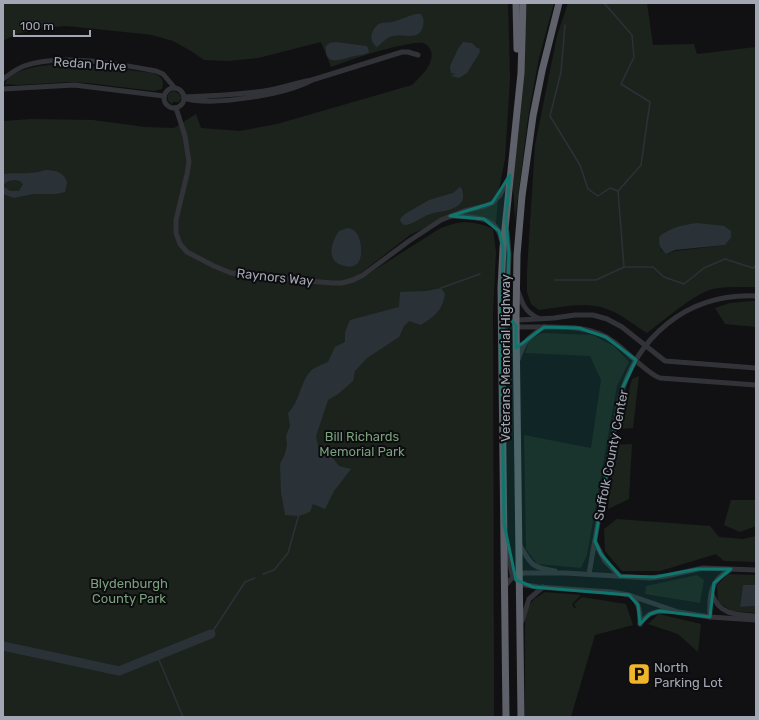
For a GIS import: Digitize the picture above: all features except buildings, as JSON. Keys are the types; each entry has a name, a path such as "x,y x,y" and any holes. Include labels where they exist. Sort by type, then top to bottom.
{"highway":[{"path":"516,3 518,99"},
{"name":"Veterans Memorial Highway","path":"506,717 501,288 503,248 521,73 523,3"},
{"name":"Veterans Memorial Highway","path":"521,717 520,582 517,575 519,544 517,367 514,323 516,284 520,221 533,116 542,71 559,4"}],"street":[{"path":"174,87 169,89 164,96 164,99 167,105 176,108 181,105 184,97 198,100 271,91 297,86 402,52 418,55"},
{"name":"Redan Drive","path":"3,79 14,71 30,65 49,61 97,62 156,70 163,74 174,87 180,89 184,97"},
{"name":"Redan Drive","path":"3,89 74,85 164,96"},
{"name":"Raynors Way","path":"176,108 185,136 189,162 176,220 176,233 180,244 188,252 222,270 231,273 249,276 342,283 353,280 363,276 441,220 464,211 485,206 492,202 500,195 510,175"},
{"path":"450,216 477,218 488,221 499,231 503,248"},
{"path":"506,219 509,254 507,315 514,323 544,327 579,328 597,332 614,342 652,374 660,378 756,385"},
{"path":"516,284 524,308 539,318"},
{"name":"Suffolk County Center","path":"589,574 619,402 626,381 636,360 646,345 658,332 670,322 685,313 701,305 733,297 756,296"},
{"path":"501,337 505,327 514,323 539,318 593,315 607,318 622,327 665,361 756,368"},
{"path":"517,367 522,348 526,340 544,327"},
{"path":"504,524 511,568 517,575"},
{"path":"595,541 605,561 620,576"},
{"path":"519,544 528,560 533,565 544,570 565,573"},
{"path":"504,586 509,580 517,575 565,573 655,577 698,569 756,570"},
{"path":"710,617 712,593 716,580 722,574 731,569"},
{"path":"520,582 533,587 605,591 629,596 678,612"},
{"path":"520,626 527,601 543,588"},
{"path":"712,593 716,603 725,611 734,614 756,616"},
{"path":"629,596 638,605 640,611 640,624 644,618 653,612 662,611 710,617 756,620"}],"highlighted area":[{"path":"510,175 506,219 509,254 507,315 516,326 516,348 544,327 579,328 606,337 636,360 623,387 616,418 595,541 601,554 620,576 655,577 698,569 731,569 714,583 710,617 659,611 650,614 640,624 638,605 629,595 533,587 516,580 504,524 501,325 503,248 499,231 484,219 450,216 492,203"}],"green space":[{"path":"3,3 508,3 510,79 505,159 498,194 490,202 464,210 410,235 348,283 362,278 446,226 466,222 479,224 493,229 496,252 493,312 494,717 3,717 3,121 32,119 93,120 145,127 174,128 196,114 201,128 240,131 277,124 412,85 426,70 432,56 431,50 427,45 423,43 416,43 358,57 331,67 321,42 258,58 228,61 204,60 173,41 152,35 66,26 40,28 17,34 3,41"},
{"path":"527,3 554,3 539,58 528,118 515,221 513,185"},
{"path":"568,3 647,3 653,45 694,44 697,54 756,47 756,287 726,287 709,290 685,304 647,333 622,316 602,307 581,305 539,310 531,304 527,292 527,271 535,145 557,36","holes":["731,238 725,245 675,251 666,254 660,249"]},
{"path":"62,64 86,65 153,73 162,79 163,86 162,89 154,91 69,82 19,85 5,84 9,78 22,70 39,66"},
{"path":"174,91 180,94 181,98 179,102 173,102 172,104 168,97 169,93"},
{"path":"498,199 496,224 459,215"},
{"path":"756,301 756,327 725,324 715,308 730,303"},
{"path":"542,333 593,335 614,346 629,362 617,386 587,555 581,568 537,564 526,549 524,435 591,448 601,380 590,356 525,353 530,339"},
{"path":"639,376 633,428 619,429 632,379"},
{"path":"632,444 629,499 608,509 614,445"},
{"path":"731,500 756,500 756,526 740,532 724,525"},
{"path":"617,519 710,526 719,537 743,539 756,536 756,562 724,561 716,554 660,571 622,571 605,551 604,529"},
{"path":"727,574 756,575 756,585 743,585 740,607 756,606 756,613 732,611 718,602 717,586"},
{"path":"697,575 704,580 700,603 645,594 646,586"},
{"path":"545,592 581,595 572,604 574,608 576,608 574,604 582,597 626,604 633,625 595,635 571,717 525,717 525,612 534,599"},
{"path":"659,614 701,624 698,652 678,634 648,624"}],"shaded area":[{"path":"416,14 421,14 424,20 421,31 418,34 410,36 393,36 377,47 372,42 372,32 379,24 392,22"},
{"path":"336,42 366,46 369,52 341,60 333,60 327,56 326,46 330,43"},
{"path":"463,42 472,43 479,48 480,52 467,73 459,78 452,76 456,74 451,73 450,66"},
{"path":"46,170 62,174 67,183 65,192 56,194 33,194 14,198 3,194 3,174 41,172","holes":["8,181 20,181 23,184 19,191 10,191 4,187 4,184"]},
{"path":"460,187 462,189 463,198 460,204 456,207 430,214 407,225 404,225 400,221 405,214 429,200 453,193"},
{"path":"697,223 724,226 731,231 731,238 725,245 675,250 666,254 662,250 659,237 673,229"},
{"path":"348,228 353,229 356,232 361,246 360,260 355,266 350,267 334,261 332,256 332,246 336,236 339,231"},
{"path":"441,288 445,294 444,300 440,309 434,316 421,325 409,321 404,326 399,337 367,358 355,371 353,381 338,394 328,400 316,436 319,451 331,456 339,466 351,469 334,491 325,509 313,504 310,512 299,516 285,515 281,492 280,464 285,454 287,445 286,436 290,426 288,413 296,402 305,378 315,368 328,362 335,347 345,342 345,332 350,320 399,307 400,292 427,291"},
{"path":"743,585 756,585 756,606 740,607"}],"waterway":[{"path":"604,3 632,35 634,57 621,84 650,102 641,165 618,191 624,267"},
{"path":"565,25 561,72 550,116 580,165 588,189 598,196 610,188 618,191"},
{"path":"555,280 596,280 624,267 653,267 664,277 684,284 704,268 725,259 753,268 756,265"},
{"path":"441,288 480,274"},
{"path":"263,574 274,570 288,553 299,514"},
{"path":"211,634 245,582 255,578"},
{"path":"3,646 119,671 211,634"},
{"path":"157,655 183,717"}],"place":[{"name":"North Parking Lot","path":"639,674"}],"park label":[{"name":"Bill Richards Memorial Park","path":"362,444"},
{"name":"Blydenburgh County Park","path":"129,590"}]}
